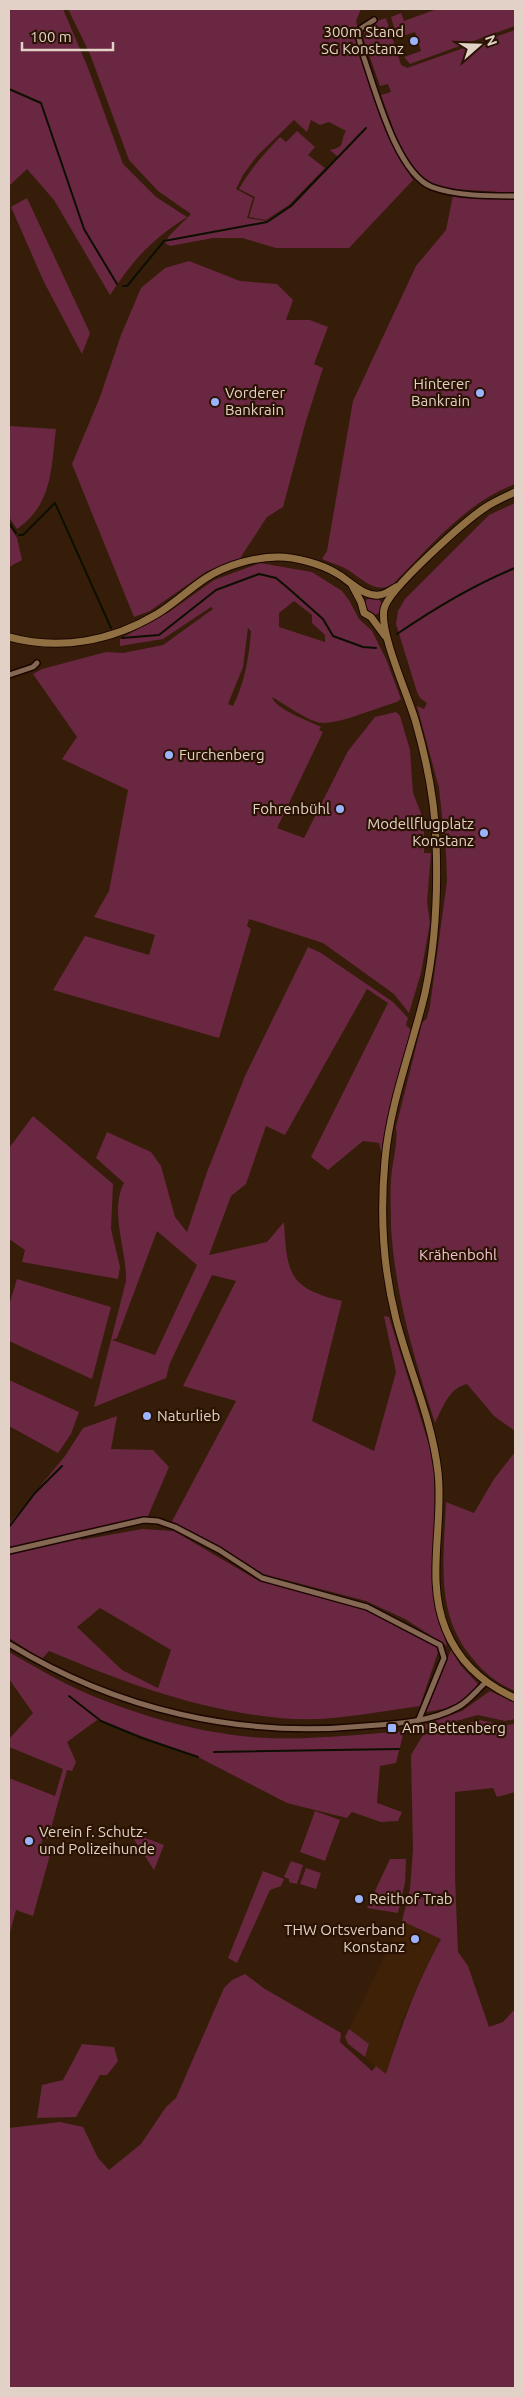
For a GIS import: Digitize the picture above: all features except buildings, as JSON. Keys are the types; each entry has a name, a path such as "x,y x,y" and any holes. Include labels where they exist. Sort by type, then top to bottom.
{"main road":[{"path":"371,617 377,616 399,586 462,524 489,504 515,492"},
{"path":"9,636 56,644 81,642 112,636 134,627 158,613 207,577 238,564 260,559 280,557 297,559 336,572 352,585 371,594 379,595 399,586"},
{"path":"352,585 361,602 364,613 371,617 388,641"},
{"path":"361,602 365,596 371,594"},
{"path":"379,595 384,608 388,641 416,721 424,753 434,807 437,870 436,918 430,962 419,1017 399,1090 385,1157 383,1212 386,1260 395,1316 425,1412 438,1471 439,1516 436,1562 439,1606 445,1628 453,1645 469,1666 486,1682 515,1698"}],"street":[{"path":"374,20 360,29 359,38 362,52 397,148 416,178 443,190 515,196"},
{"path":"9,676 33,667 37,663"},
{"path":"9,1551 144,1520 158,1521 175,1527 219,1550 262,1578 367,1607 440,1646 444,1658 419,1719"},
{"path":"9,1644 51,1668 106,1692 150,1708 199,1720 259,1728 318,1730 390,1724 419,1719 458,1707 486,1682"}],"shaded area":[{"path":"402,1921 441,1938 430,1958 401,2024 386,2075 365,2057 369,2044 349,2029"}],"green space":[{"path":"9,9 63,9 88,68 123,164 156,197 187,217 163,234 135,261 110,295 54,200 27,169 9,186"},
{"path":"68,9 361,9 356,21 365,54 400,160 413,180 349,248 276,248 242,238 213,238 170,246 165,243 169,236 191,214 158,191 129,160 90,54","holes":["294,120 307,132 311,120 320,125 329,122 346,131 341,146 330,150 338,157 291,206 266,221 247,218 253,198 236,189 243,175 257,156"]},
{"path":"437,9 515,9 515,26 410,64 404,57 421,51 415,32 397,38 391,17 401,13 404,21"},
{"path":"386,18 401,65 407,68 515,30 515,193 453,189 432,185 416,174 404,158 381,95 391,92 388,84 380,86 361,32 365,25"},
{"path":"297,131 315,147 308,155 325,168 289,205 266,220 249,217 255,197 239,189 253,168 280,137 286,142"},
{"path":"453,195 515,200 515,484 480,502 464,514 393,584 381,588 375,587 345,568 322,559 327,551 353,401 416,266 446,230"},
{"path":"27,198 90,333 82,354 44,282 11,207"},
{"path":"189,261 240,281 277,284 293,300 286,320 310,320 328,327 314,364 323,368 306,421 283,507 267,517 237,563 207,571 150,611 134,617 72,464 100,397 121,335 141,288 165,268"},
{"path":"9,426 56,429 51,471 44,497 29,519 17,529 9,517"},
{"name":"Krähenbohl","path":"515,503 515,1431 494,1416 467,1384 451,1394 435,1423 401,1302 393,1252 391,1197 396,1127 422,1023 427,1018 430,1006 447,881 439,788 417,706 424,709 427,703 420,698 417,692 396,624 398,611 405,599 489,515"},
{"path":"9,525 17,538 22,560 9,567"},
{"path":"260,563 312,572 342,591 359,619 372,631 386,659 401,699 359,715 330,723 318,722 311,720 272,697 279,706 321,727 319,730 323,732 277,828 304,838 348,751 375,717 396,712 400,716 410,750 413,793 424,821 424,853 431,853 427,902 430,923 421,973 409,1013 394,994 323,943 249,919 247,926 251,929 219,1038 53,990 85,936 149,955 155,935 94,917 109,891 128,790 62,759 77,737 33,674 42,669 106,652 123,653 163,645 213,609 211,607 163,639 120,646 120,639 169,612 214,580","holes":["294,601 312,615 312,623 325,635 325,642 279,627 279,613","248,628 251,631 248,660 241,688 233,706 228,704 243,667"]},
{"path":"373,597 379,600 382,606 379,612 373,615 367,612 364,606 367,600"},
{"path":"308,947 321,953 393,1002 408,1018 406,1025 412,1031 386,1124 382,1155 379,1143 363,1141 328,1170 311,1157 388,1003 367,989 285,1135 266,1126 246,1184 231,1196 209,1255 267,1242 284,1222 289,1266 294,1276 301,1284 311,1290 342,1301 312,1421 374,1451 396,1372 384,1316 389,1317 429,1445 434,1472 435,1515 432,1579 435,1605 447,1646 405,1619 366,1601 263,1574 220,1548 170,1525 236,1401 183,1386 236,1281 212,1275 170,1363 166,1378 94,1407 126,1281 126,1269 118,1218 120,1194 124,1183 96,1158 107,1132 151,1152 161,1166 175,1217 187,1232 207,1172 245,1076","holes":["157,1231 197,1265 155,1355 112,1340 117,1338"]},
{"path":"33,1116 113,1184 111,1229 120,1267 118,1279 22,1262 25,1250 9,1239 9,1148"},
{"path":"17,1279 111,1307 92,1379 9,1341 9,1305"},
{"path":"9,1380 79,1412 71,1434 58,1453 9,1426"},
{"path":"117,1416 111,1449 153,1450 169,1467 145,1523 81,1537 81,1540 142,1529 174,1531 259,1581 366,1610 391,1621 437,1646 438,1652 420,1706 315,1719 280,1718 249,1714 220,1709 162,1694 105,1674 49,1651 42,1659 9,1638 9,1524 65,1456 83,1428","holes":["100,1608 171,1650 158,1688 122,1670 77,1627"]},
{"path":"515,1452 515,1691 497,1681 482,1669 461,1642 452,1623 447,1604 443,1564 446,1502 474,1513 494,1479"},
{"path":"451,1650 461,1666 478,1684 474,1691 463,1701 449,1707 426,1712"},
{"path":"9,1652 61,1681 100,1699 164,1721 208,1731 252,1737 290,1738 404,1731 396,1763 380,1766 377,1803 402,1812 398,1821 381,1822 352,1812 347,1818 287,1803 198,1757 97,1720 67,1742 76,1762 72,1771 67,1770 48,1839 43,1838 39,1851 50,1855 33,1916 16,1910 9,1936 9,1778 55,1796 63,1769 9,1747 9,1739 33,1713 9,1679"},
{"path":"490,1691 515,1703 515,1719 505,1721 478,1715 420,1731 424,1725 462,1711"},
{"path":"479,1720 504,1725 515,1724 515,1792 497,1797 493,1788 455,1792 455,1877 458,1952 468,1966 489,2027 503,2022 515,2009 515,2388 9,2388 9,2128 60,2122 83,2127 98,2158 109,2170 141,2144 166,2107 176,2098 224,1988 232,1980 245,1974 265,1989 341,2033 340,2042 372,2071 376,2066 386,2074 410,2005 441,1939 402,1921 410,1889 413,1849 411,1755 423,1735"},
{"path":"315,1811 340,1820 325,1861 300,1852"},
{"path":"129,1832 164,1845 154,1870"},
{"path":"390,1859 406,1859 405,1883 398,1913 367,1908"},
{"path":"291,1861 303,1865 297,1884 289,1882 289,1879 284,1877"},
{"path":"306,1868 321,1873 316,1889 300,1884"},
{"path":"263,1871 284,1879 281,1886 270,1890 237,1963 228,1958"},
{"path":"349,2029 369,2044 365,2057 348,2044 345,2037"},
{"path":"82,2044 114,2047 118,2061 107,2075 100,2075 76,2117 37,2118 42,2085 63,2080"}],"waterway":[{"path":"9,89 41,103 84,229 117,284"},
{"path":"123,286 127,286 164,241 267,222 291,206 366,128"},
{"path":"19,535 23,535 55,503 111,628"},
{"path":"9,523 16,533"},
{"path":"397,634 454,598 515,568"},
{"path":"122,638 159,635 216,590 259,574 276,578 288,588 323,619 333,636 363,647 376,648"},
{"path":"9,1527 35,1493 62,1466"},
{"path":"69,1696 101,1721 142,1738 198,1757"},
{"path":"214,1752 399,1749"}],"place":[{"name":"300m Stand SG Konstanz","path":"414,41"},
{"name":"Hinterer Bankrain","path":"480,393"},
{"name":"Vorderer Bankrain","path":"215,402"},
{"name":"Furchenberg","path":"169,755"},
{"name":"Fohrenbühl","path":"340,809"},
{"name":"Modellflugplatz Konstanz","path":"484,833"},
{"name":"Naturlieb","path":"147,1416"},
{"name":"Am Bettenberg","path":"392,1728"},
{"name":"Verein f. Schutz- und Polizeihunde","path":"29,1841"},
{"name":"Reithof Trab","path":"359,1899"},
{"name":"THW Ortsverband Konstanz","path":"415,1939"}]}
